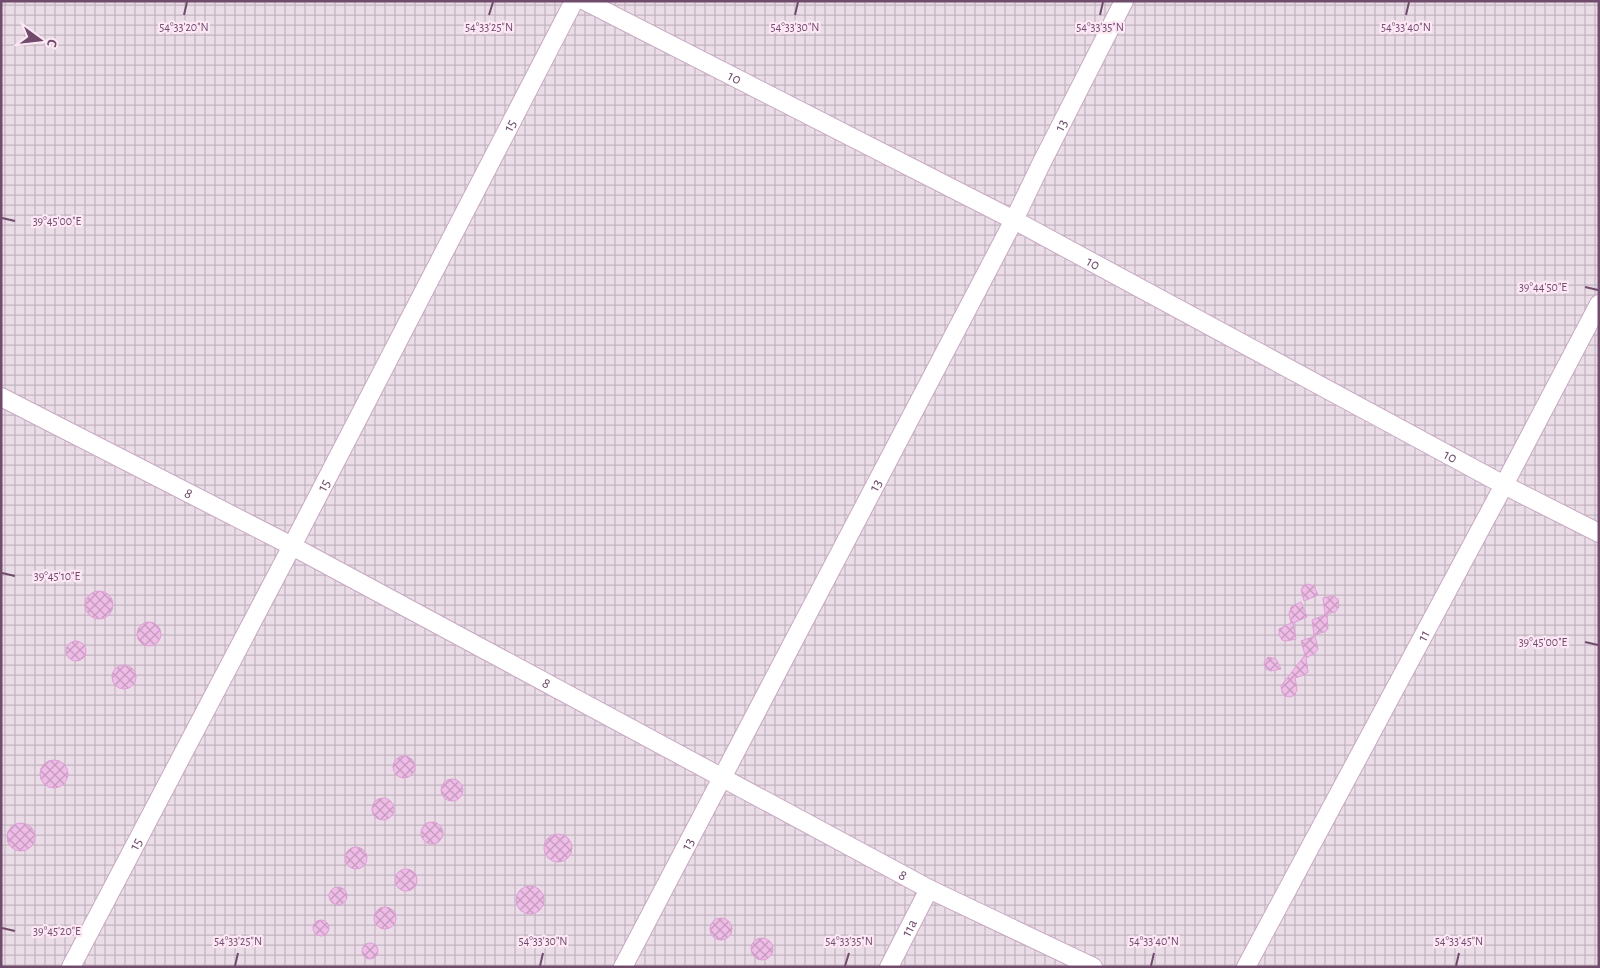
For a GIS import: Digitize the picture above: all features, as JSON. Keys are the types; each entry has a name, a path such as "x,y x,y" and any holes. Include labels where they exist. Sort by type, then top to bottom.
{"lane":[{"name":"15","path":"70,967 292,546 574,1"},
{"name":"10","path":"585,1 1014,220 1504,485 1599,533"},
{"name":"13","path":"623,967 1014,220 1124,1"},
{"name":"11","path":"1246,967 1599,304"},
{"name":"8","path":"1,397 292,546 929,889 1093,967"},
{"name":"11a","path":"890,967 929,889"}],"shaded area":[{"path":"1,1 1599,1 1599,967 1,967"}],"building":[{"path":"1307,584 1314,586 1318,595 1304,601 1301,590"},
{"path":"99,591 109,595 113,605 109,615 99,619 89,615 85,605 89,595"},
{"path":"1332,596 1338,599 1339,607 1335,612 1325,614 1323,598"},
{"path":"1301,602 1307,617 1293,623 1296,639 1282,640 1279,635 1279,629 1291,623 1289,614 1291,607"},
{"path":"1327,614 1328,629 1314,635 1312,620"},
{"path":"149,622 154,623 160,629 160,639 154,645 149,646 144,645 138,639 137,634 138,629 144,623"},
{"path":"1315,636 1318,649 1306,658 1308,672 1295,678 1297,689 1295,695 1285,696 1281,686 1305,655 1301,641"},
{"path":"76,641 83,644 86,651 83,658 76,661 69,658 66,651 69,644"},
{"path":"1268,657 1276,659 1281,669 1271,671 1266,669 1264,663"},
{"path":"124,665 129,666 135,672 135,682 129,688 124,689 119,688 113,682 112,677 113,672 119,666"},
{"path":"404,756 412,759 415,767 412,775 404,778 396,775 393,767 396,759"},
{"path":"54,760 64,764 68,774 64,784 54,788 44,784 40,774 44,764"},
{"path":"452,779 460,782 463,790 460,798 452,801 444,798 441,790 444,782"},
{"path":"383,798 391,801 394,809 391,817 383,820 375,817 372,809 375,801"},
{"path":"432,822 440,825 443,833 440,841 432,844 424,841 421,833 424,825"},
{"path":"21,823 31,827 35,837 31,847 21,851 11,847 7,837 11,827"},
{"path":"558,834 568,838 572,848 568,858 558,862 548,858 544,848 548,838"},
{"path":"356,847 364,850 367,858 364,866 356,869 348,866 345,858 348,850"},
{"path":"406,869 414,872 417,880 414,888 406,891 398,888 395,880 398,872"},
{"path":"530,886 540,890 544,900 540,910 530,914 520,910 516,900 520,890"},
{"path":"338,887 344,890 347,896 344,902 338,905 332,902 329,896 332,890"},
{"path":"385,907 393,910 396,918 393,926 385,929 377,926 374,918 377,910"},
{"path":"721,918 729,921 732,929 729,937 721,940 713,937 710,929 713,921"},
{"path":"321,920 327,922 329,928 327,934 321,936 315,934 313,928 315,922"},
{"path":"762,938 770,941 773,949 770,957 762,960 754,957 751,949 754,941"},
{"path":"370,943 376,945 378,951 376,957 370,959 364,957 362,951 364,945"}]}
